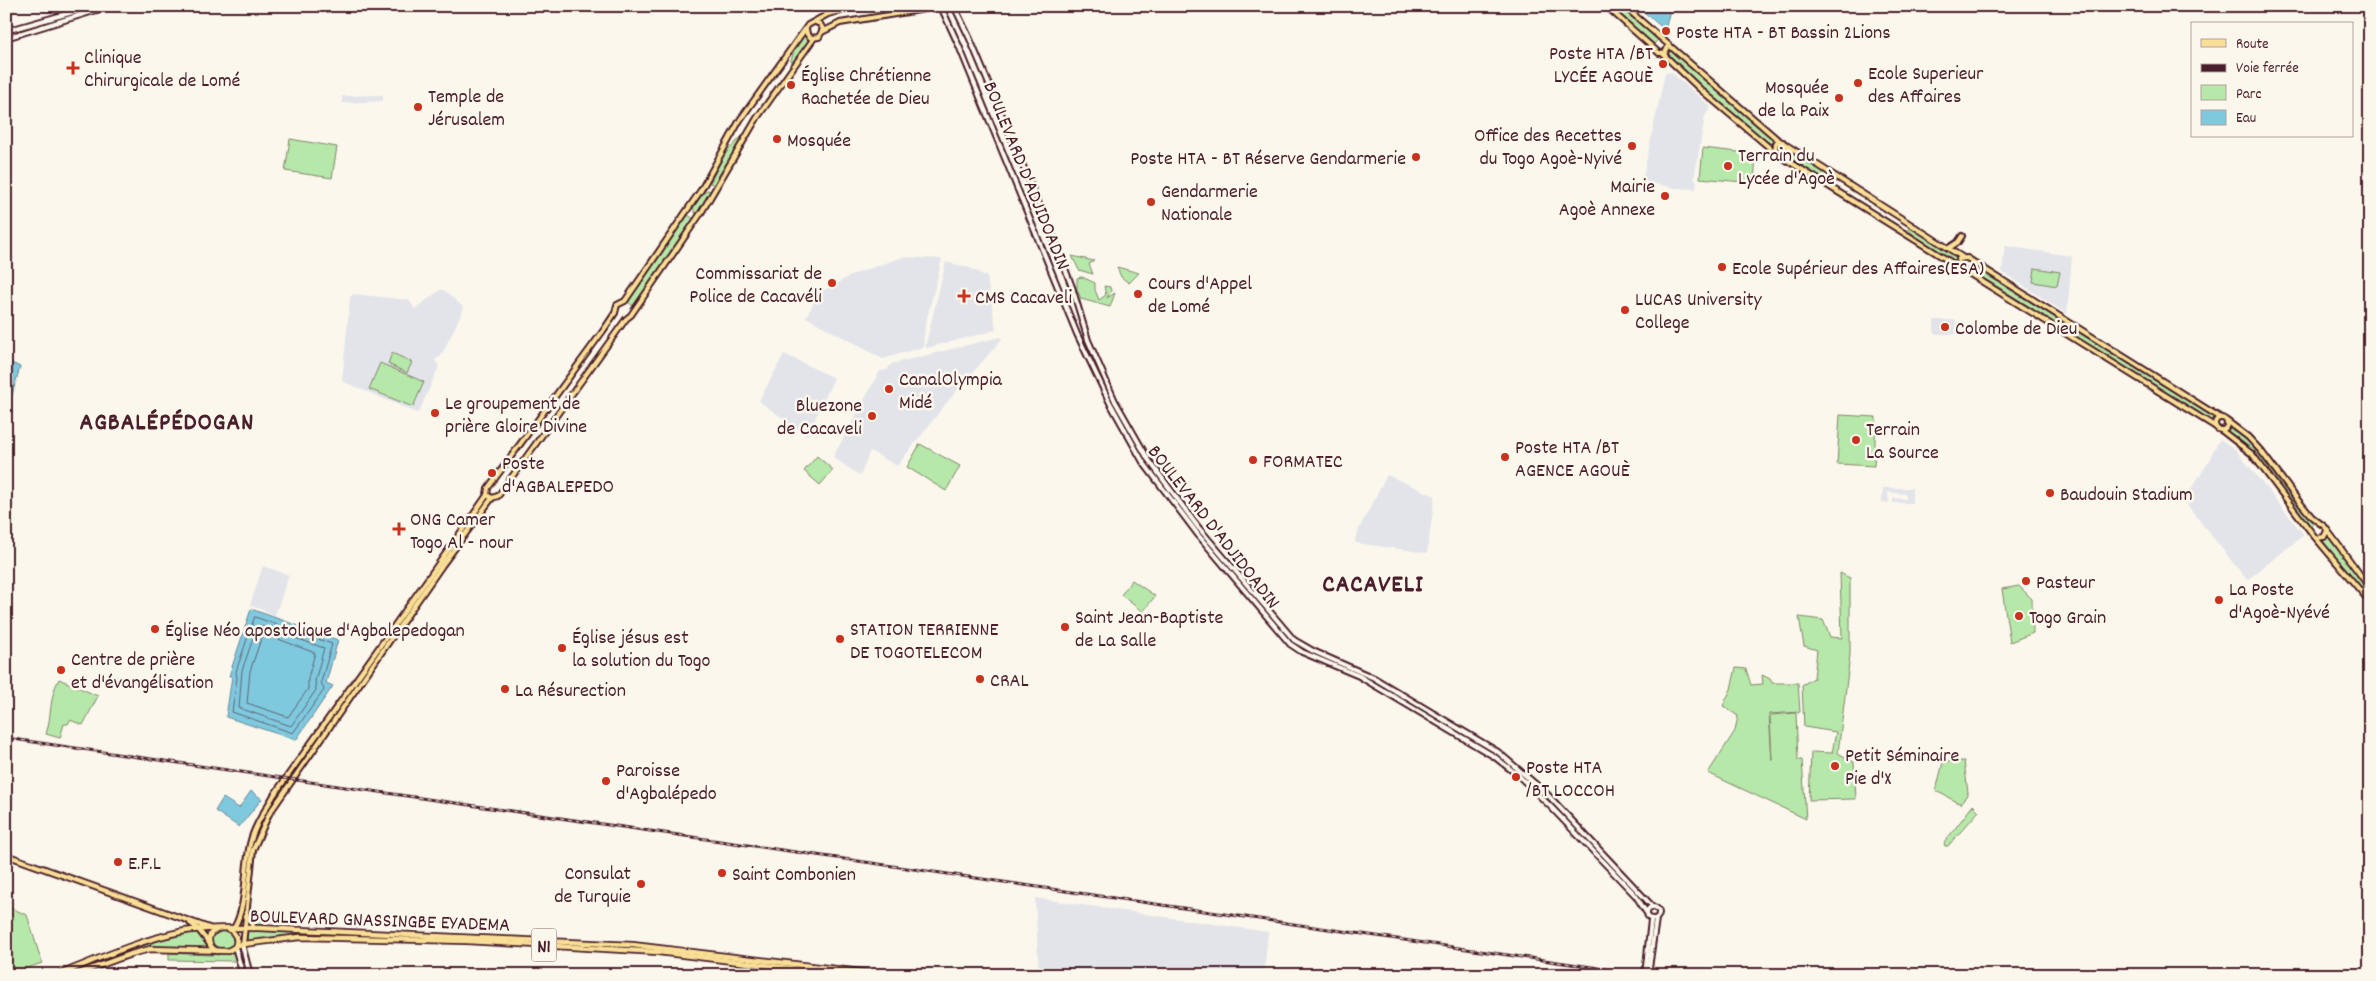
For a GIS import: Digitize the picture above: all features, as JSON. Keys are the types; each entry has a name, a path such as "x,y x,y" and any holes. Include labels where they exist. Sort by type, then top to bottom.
{"highway":[{"path":"246,913 254,928"},
{"name":"BOULEVARD GNASSINGBE EYADEMA","path":"232,929 254,928 633,945 887,975"},
{"name":"N1","path":"57,975 173,934 198,929 232,929"},
{"path":"220,929 211,934 209,943 212,948 220,952"},
{"path":"232,929 236,944"},
{"name":"BOULEVARD GNASSINGBE EYADEMA","path":"236,944 243,945 307,937 466,941 643,950 845,975"},
{"name":"N1","path":"74,975 131,954 150,950 220,952 236,944"}],"main road":[{"path":"6,31 94,6"},
{"path":"6,38 110,6"},
{"path":"250,975 243,945 244,928 254,846 269,814 443,564 492,498 496,497 496,488 536,420 575,371 615,313 617,305 625,301 688,212 705,185 740,120 810,23 828,14 858,6"},
{"path":"806,29 808,36 814,38 819,37 822,32 840,23 949,6"},
{"name":"BOULEVARD D'ADJIDOADIN","path":"954,6 963,21 1056,245 1072,287 1088,340 1105,382 1148,459 1198,527 1287,633 1303,646 1374,678 1498,752 1546,794 1650,901 1653,907"},
{"path":"1606,6 1701,90 1780,155 2239,442 2252,454 2313,533 2370,602"},
{"path":"1624,6 1784,143 1962,257 2028,295 2227,421 2254,443 2297,499 2326,530 2370,588"},
{"name":"BOULEVARD D'ADJIDOADIN","path":"939,8 960,46 987,116 1099,384 1143,462 1198,536 1282,636 1302,652 1359,676 1488,752 1513,771 1624,882 1636,896 1651,920"},
{"path":"815,22 820,24 822,32"},
{"path":"496,488 630,316 632,310 698,218 757,118 814,38"},
{"path":"1656,49 1657,43 1662,40"},
{"path":"1662,54 1668,51 1669,45"},
{"path":"1775,151 1775,145 1784,143"},
{"path":"1780,155 1787,150 1784,143"},
{"path":"705,185 714,191"},
{"path":"688,212 698,218"},
{"path":"1949,248 1958,242 1962,236"},
{"path":"1959,268 1957,262 1962,257"},
{"path":"1966,270 1969,266 1969,261"},
{"path":"625,301 630,304 632,310"},
{"path":"615,313 619,318 626,319"},
{"path":"2216,427 2216,420 2221,418"},
{"path":"2221,430 2227,426 2227,421"},
{"path":"232,929 240,914 250,843 263,813 487,495 488,488 496,488"},
{"path":"487,495 492,498"},
{"path":"2313,533 2315,527 2320,524"},
{"path":"2317,538 2324,537 2326,530"},
{"path":"1257,606 1262,603"},
{"path":"6,855 212,929"},
{"path":"1646,912 1653,907 1659,911 1646,975"},
{"path":"1646,975 1651,920 1656,919"},
{"path":"183,920 198,929 209,943"},
{"path":"236,944 243,975"},
{"path":"241,964 247,963"}],"shaded area":[{"path":"1671,72 1711,107 1705,116 1694,179 1697,181 1696,189 1675,188 1642,181 1665,73"},
{"path":"383,95 383,101 342,103 342,96"},
{"path":"2005,246 2072,256 2067,314 2002,272"},
{"path":"903,257 942,259 925,326 923,347 883,359 806,317 819,293 854,274"},
{"name":"CMS Cacaveli","path":"946,262 970,268 987,277 996,330 927,348 925,347"},
{"path":"440,290 444,290 464,308 441,356 435,360 439,366 419,412 417,413 342,381 350,297 353,294 409,300 415,309"},
{"name":"Colombe de Dieu","path":"1934,320 1956,320 1956,334 1934,334"},
{"name":"Bluezone de Cacaveli","path":"1000,337 1002,339 948,401 897,466 870,451 860,476 833,457 880,371 887,370 891,364"},
{"path":"784,354 834,378 807,436 759,401"},
{"path":"2220,439 2235,449 2304,535 2247,580 2187,505 2190,503 2183,501 2212,457 2211,455"},
{"path":"1387,475 1435,496 1427,553 1356,543 1355,540 1360,527"},
{"path":"1883,488 1912,488 1912,503 1893,503 1893,498 1906,499 1906,494 1888,492 1889,503 1882,502"},
{"path":"263,566 289,575 275,615 250,605"},
{"path":"1035,898 1268,932 1264,975 1039,975"}],"green space":[{"path":"1609,6 1620,6 1658,40 1654,44"},
{"path":"806,34 811,38 789,68 795,47"},
{"path":"1670,50 1775,140 1772,144 1761,138 1666,55"},
{"path":"742,136 715,186 710,183 724,155"},
{"path":"290,139 337,147 332,178 285,171"},
{"name":"Terrain du Lycée d'Agoè","path":"1703,148 1756,154 1754,183 1700,178"},
{"path":"1790,150 1838,181 1836,183 1822,178 1786,156"},
{"path":"709,190 710,194 699,212 695,213 693,208 705,191"},
{"path":"688,215 694,219 633,306 627,301"},
{"path":"1910,225 1957,256 1954,261 1917,238 1908,229"},
{"path":"1072,256 1094,261 1089,264 1093,274 1079,270"},
{"path":"1973,266 2038,304 2217,416 2213,422 2209,420 1969,271"},
{"path":"1117,267 1139,273 1129,283 1121,277"},
{"path":"2035,268 2060,272 2057,286 2033,282"},
{"path":"1082,277 1095,283 1095,290 1099,300 1106,295 1104,286 1110,287 1111,291 1107,298 1115,293 1110,307 1081,299 1077,289 1077,278"},
{"path":"392,353 412,362 407,373 388,364"},
{"path":"380,363 424,382 413,407 369,389"},
{"name":"Terrain La Source","path":"1840,415 1876,417 1874,466 1837,464"},
{"path":"2231,427 2266,459 2314,523 2309,527 2252,450 2228,431"},
{"path":"920,444 960,466 946,491 907,467"},
{"path":"817,456 833,470 820,485 804,471"},
{"path":"2328,537 2370,592 2370,599 2323,541"},
{"path":"1840,573 1850,578 1850,655 1838,753 1854,762 1856,799 1809,800 1811,752 1832,753 1836,732 1804,727 1802,685 1814,678 1817,650 1804,646 1799,617 1823,620 1830,637 1842,638"},
{"path":"1132,580 1155,596 1143,612 1121,595"},
{"name":"Togo Grain","path":"2019,586 2032,599 2033,633 2010,642 2002,589"},
{"path":"1736,668 1746,669 1751,685 1763,684 1762,675 1770,679 1772,683 1798,683 1800,712 1769,714 1772,761 1770,715 1796,713 1798,760 1802,760 1806,819 1708,773 1735,731 1738,716 1723,706 1731,689"},
{"path":"59,679 98,696 83,725 70,720 68,724 64,724 60,738 46,734 52,699"},
{"path":"1964,761 1968,793 1961,804 1936,791 1943,762"},
{"path":"1973,805 1979,811 1948,846 1945,846 1944,843"},
{"path":"6,906 27,915 42,963 7,975"},
{"path":"254,909 265,921 264,925 254,925 249,910"},
{"path":"223,929 233,936 234,940 227,950 223,951 213,944 212,940 219,930"},
{"path":"247,930 299,932 299,934 245,943"},
{"path":"197,932 211,949 158,947 135,949 159,940"},
{"path":"235,952 236,961 169,960 169,953 210,955"}],"water":[{"path":"1637,6 1671,6 1665,30"},
{"path":"6,360 20,367 6,416"},
{"path":"251,609 338,640 326,683 333,686 296,740 226,717 232,676 229,676"},
{"path":"251,791 262,799 239,827 215,811 223,798 239,808"}],"railway":[{"path":"6,738 1647,975"}],"place":[{"name":"Poste HTA - BT Bassin 2Lions","path":"1666,31"},
{"name":"Poste HTA /BT LYCÉE AGOUÈ","path":"1663,64"},
{"name":"Clinique Chirurgicale de Lomé","path":"73,68"},
{"name":"Ecole Superieur des Affaires","path":"1858,83"},
{"name":"Église Chrétienne Rachetée de Dieu","path":"791,85"},
{"name":"Mosquée de la Paix","path":"1839,98"},
{"name":"Temple de Jérusalem","path":"418,107"},
{"name":"Mosquée","path":"777,139"},
{"name":"Office des Recettes du Togo Agoè-Nyivé","path":"1632,146"},
{"name":"Poste HTA - BT Réserve Gendarmerie","path":"1416,157"},
{"name":"Terrain du Lycée d'Agoè","path":"1728,166"},
{"name":"Mairie Agoè Annexe","path":"1665,196"},
{"name":"Gendarmerie Nationale","path":"1151,202"},
{"name":"Ecole Supérieur des Affaires(ESA)","path":"1722,267"},
{"name":"Commissariat de Police de Cacavéli","path":"832,283"},
{"name":"Cours d'Appel de Lomé","path":"1138,294"},
{"name":"CMS Cacaveli","path":"964,296"},
{"name":"LUCAS University College","path":"1625,310"},
{"name":"Colombe de Dieu","path":"1945,327"},
{"name":"CanalOlympia Midé","path":"889,389"},
{"name":"Le groupement de prière Gloire Divine","path":"435,413"},
{"name":"Bluezone de Cacaveli","path":"872,416"},
{"name":"Terrain La Source","path":"1856,440"},
{"name":"Poste HTA /BT AGENCE AGOUÈ","path":"1505,457"},
{"name":"FORMATEC","path":"1253,460"},
{"name":"Poste d'AGBALEPEDO","path":"492,473"},
{"name":"Baudouin Stadium","path":"2050,493"},
{"name":"ONG Camer Togo Al - nour","path":"399,529"},
{"name":"Pasteur","path":"2026,581"},
{"name":"La Poste d'Agoè-Nyévé","path":"2219,600"},
{"name":"Togo Grain","path":"2019,616"},
{"name":"Saint Jean-Baptiste de La Salle","path":"1065,627"},
{"name":"Église Néo apostolique d'Agbalepedogan","path":"155,629"},
{"name":"STATION TERRIENNE DE TOGOTELECOM","path":"840,639"},
{"name":"Église jésus est la solution du Togo","path":"562,648"},
{"name":"Centre de prière et d'évangélisation","path":"61,670"},
{"name":"CRAL","path":"980,679"},
{"name":"La Résurection","path":"505,689"},
{"name":"Petit Séminaire Pie d'X","path":"1835,766"},
{"name":"Poste HTA /BT LOCCOH","path":"1516,777"},
{"name":"Paroisse d'Agbalépedo","path":"606,781"},
{"name":"E.F.L","path":"118,862"},
{"name":"Saint Combonien","path":"722,873"},
{"name":"Consulat de Turquie","path":"641,884"}],"district":[{"name":"AGBALÉPÉDOGAN","path":"167,420"},
{"name":"CACAVELI","path":"1373,582"}]}
